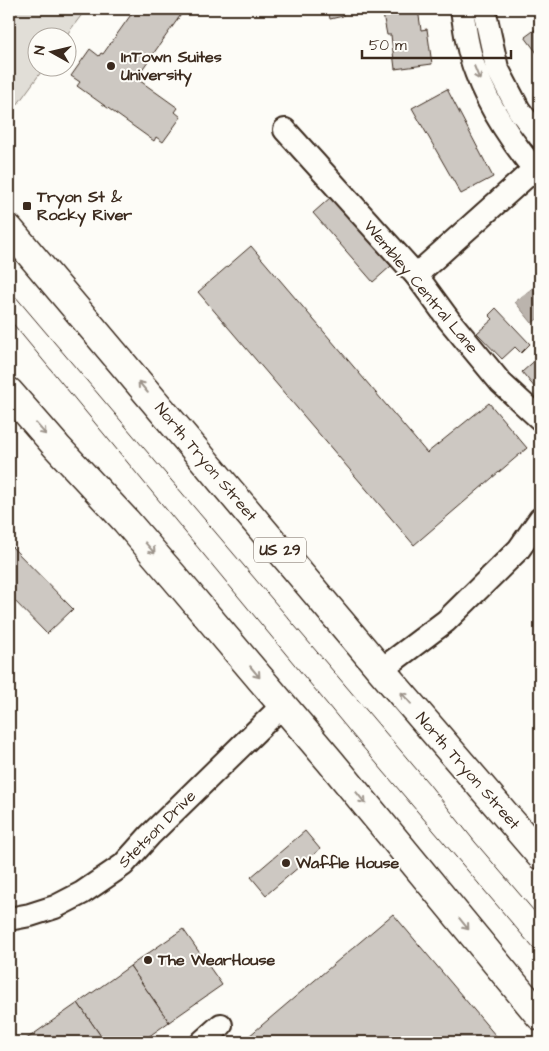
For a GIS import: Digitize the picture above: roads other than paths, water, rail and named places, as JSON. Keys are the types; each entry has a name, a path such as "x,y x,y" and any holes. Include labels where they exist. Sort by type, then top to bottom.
{"main road":[{"name":"North Tryon Street","path":"15,236 381,670 540,855"},
{"path":"9,392 57,447 126,520 283,705 540,1016"}],"street":[{"path":"416,275 538,170 498,117 476,73 468,46 462,9"},
{"path":"484,9 497,68 519,110 540,137"},
{"name":"Wembley Central Lane","path":"285,130 416,275 448,320 501,383 540,419"},
{"path":"381,670 446,621 519,549 540,519"},
{"name":"Stetson Drive","path":"9,919 55,907 82,893 117,870 283,705"},
{"path":"202,1042 221,1025"}],"tram line":[{"path":"9,289 429,784 475,842 540,918"},
{"path":"9,319 361,745 540,956"}],"place":[{"name":"InTown Suites University","path":"111,66"},
{"name":"Tryon St & Rocky River","path":"27,206"},
{"name":"Waffle House","path":"286,863"},
{"name":"The WearHouse","path":"148,960"}]}
